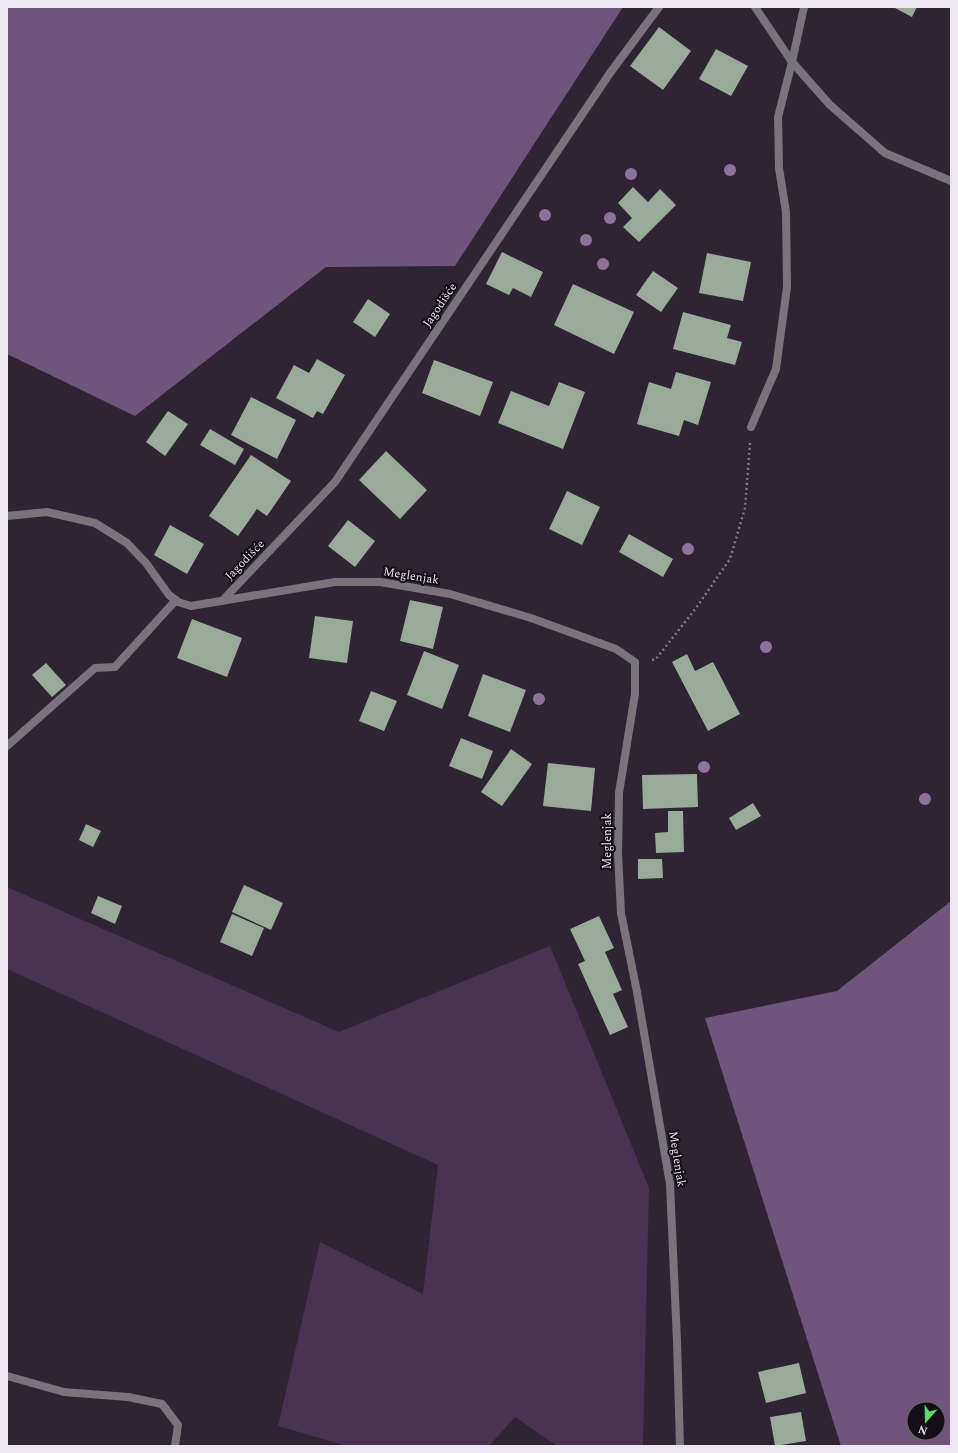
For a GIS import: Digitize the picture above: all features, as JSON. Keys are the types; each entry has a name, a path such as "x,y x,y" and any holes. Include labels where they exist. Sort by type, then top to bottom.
{"street":[{"name":"Jagodišće","path":"222,601 335,482 610,73 659,7"},
{"path":"755,7 792,62 830,105 885,153 951,181"},
{"path":"751,427 776,369 787,287 786,212 779,168 778,117 804,7"},
{"path":"7,516 47,512 95,523 127,544 146,563 169,595 176,600 115,667 95,668 7,746"},
{"name":"Meglenjak","path":"176,600 190,606 335,582 380,582 450,594 531,618 616,649 635,662 635,694 619,793 618,869 621,913 639,1000 670,1184 680,1446"},
{"path":"7,1376 64,1392 128,1396 162,1404 178,1425 175,1446"}],"path":[{"path":"635,662 656,660 696,608 730,559 745,508 751,427"}],"shaded area":[{"path":"7,7 623,7 455,266 326,267 135,416 7,354"},
{"path":"7,887 339,1032 550,946 649,1188 643,1446 557,1446 515,1417 489,1446 347,1446 278,1426 320,1242 423,1294 438,1165 7,969"},
{"path":"951,901 951,1446 841,1446 705,1018 837,991"}],"building":[{"path":"893,7 917,7 912,17"},
{"path":"659,27 691,51 663,90 630,66"},
{"path":"716,49 748,66 731,96 699,79"},
{"path":"633,187 648,202 660,189 676,205 639,242 623,227 632,218 618,203"},
{"path":"502,252 543,272 531,297 513,288 509,295 486,284"},
{"path":"707,253 751,262 743,301 699,293"},
{"path":"653,271 678,288 661,312 636,295"},
{"path":"573,284 634,312 614,354 554,325"},
{"path":"368,299 390,314 375,337 353,322"},
{"path":"683,312 731,325 727,338 742,342 735,365 673,349"},
{"path":"317,359 345,375 323,414 317,411 313,418 276,398 294,365 309,373"},
{"path":"434,360 493,382 480,416 422,393"},
{"path":"676,372 711,382 698,425 684,420 679,436 637,424 649,382 671,389"},
{"path":"559,382 585,392 563,449 498,423 511,391 549,406"},
{"path":"251,397 296,420 277,459 231,435"},
{"path":"168,411 188,424 165,456 146,442"},
{"path":"210,429 244,449 235,465 200,445"},
{"path":"386,451 427,490 400,519 359,480"},
{"path":"251,455 291,481 267,516 257,509 238,536 209,516"},
{"path":"567,491 600,507 582,545 549,529"},
{"path":"348,520 375,541 355,567 328,546"},
{"path":"170,525 204,544 187,574 154,555"},
{"path":"629,534 673,559 663,577 619,552"},
{"path":"410,600 443,607 433,649 400,641"},
{"path":"315,616 353,621 347,663 309,658"},
{"path":"192,619 242,638 227,677 177,658"},
{"path":"424,651 459,665 442,709 407,695"},
{"path":"687,654 695,671 713,662 740,714 708,731 672,662"},
{"path":"46,663 66,685 52,697 32,675"},
{"path":"483,674 526,690 510,732 468,716"},
{"path":"371,691 397,701 384,731 359,721"},
{"path":"461,738 493,751 482,779 449,766"},
{"path":"511,749 532,764 502,806 481,792"},
{"path":"548,763 595,768 591,811 543,806"},
{"path":"697,774 698,807 643,809 642,775"},
{"path":"753,803 761,816 736,830 729,818"},
{"path":"668,811 683,811 684,852 656,853 655,833 668,832"},
{"path":"86,824 101,831 93,847 79,840"},
{"path":"638,859 662,859 663,878 638,879"},
{"path":"244,885 283,903 271,930 232,912"},
{"path":"98,896 122,906 115,924 91,913"},
{"path":"232,914 264,928 252,956 220,942"},
{"path":"599,916 614,948 605,952 622,990 613,994 628,1027 610,1035 578,964 585,961 570,929"},
{"path":"799,1363 806,1393 766,1403 758,1372"},
{"path":"801,1412 806,1441 775,1446 770,1417"}]}
